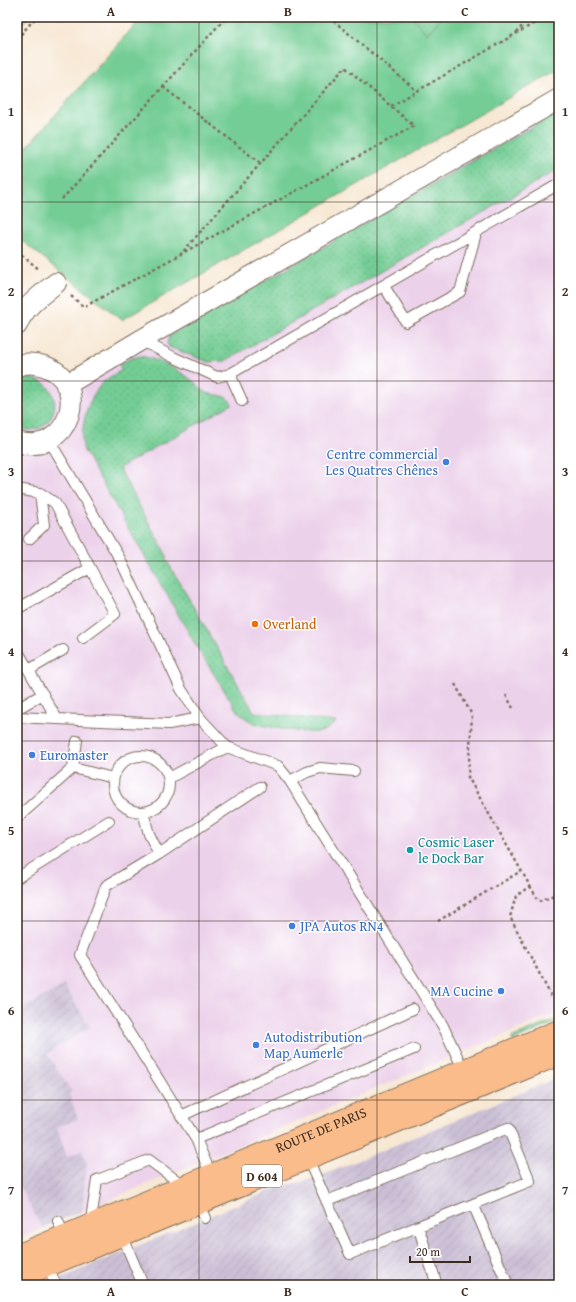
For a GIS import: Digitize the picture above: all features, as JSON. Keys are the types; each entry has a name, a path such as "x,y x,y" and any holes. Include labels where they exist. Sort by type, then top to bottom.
{"main road":[{"name":"ROUTE DE PARIS","path":"17,1256 61,1229 90,1226 559,1031"},
{"name":"ROUTE DE PARIS","path":"17,1278 122,1235 201,1211 307,1158 559,1054"}],"street":[{"path":"66,385 141,340 559,99"},
{"path":"17,325 19,319 31,304 56,283"},
{"path":"17,442 24,444 37,444 49,440 58,434 65,425 69,416 71,405 70,394 66,385 56,372 39,364 18,360"}],"lane":[{"path":"141,340 217,377 230,374 559,184"},
{"path":"384,286 406,322 460,292 476,233"},
{"path":"230,374 242,401"},
{"path":"49,440 120,559 181,689 200,718 227,747 278,766 290,781 443,1026 464,1071"},
{"path":"17,489 40,492 55,503 115,614 83,638"},
{"path":"29,538 44,525 40,492"},
{"path":"17,609 90,568"},
{"path":"17,650 57,719"},
{"path":"29,670 64,650"},
{"path":"17,709 43,694"},
{"path":"17,717 169,724 200,718"},
{"path":"17,818 73,768 77,741"},
{"path":"169,778 227,747"},
{"path":"131,756 151,756 166,769 169,778 169,786 167,794 158,807 143,812 135,812 128,809 117,799 113,792 113,778 116,768 131,756"},
{"path":"73,768 113,778"},
{"path":"290,781 307,772 320,768 354,771"},
{"path":"211,1175 196,1139 80,954 106,886 159,854 260,787"},
{"path":"143,812 149,834 159,854"},
{"path":"17,878 109,821"},
{"path":"181,1116 413,1010"},
{"path":"196,1139 414,1049"},
{"path":"307,1158 326,1201 350,1254 530,1181 508,1128 326,1201"},
{"path":"90,1226 97,1180 149,1160 184,1186"},
{"path":"473,1204 508,1285"},
{"path":"418,1226 438,1285"},
{"path":"122,1235 143,1285"},
{"path":"47,1266 56,1285"}],"path":[{"path":"17,39 36,17"},
{"path":"62,198 226,17"},
{"path":"330,17 417,91"},
{"path":"514,35 530,17"},
{"path":"391,106 545,17"},
{"path":"84,307 414,126 345,67 180,254"},
{"path":"163,87 260,163"},
{"path":"455,684 472,715 468,777 521,872 539,901 559,893"},
{"path":"506,695 513,708"},
{"path":"438,921 521,872"},
{"path":"530,886 516,896 510,917 552,996 559,995"}],"shaded area":[{"path":"559,99 559,1012 17,1239 17,366 62,378"},
{"path":"64,985 90,1027 47,1054 72,1092 69,1094 78,1119 57,1127 67,1157 82,1151 87,1164 82,1211 42,1228 17,1181 17,1012"},
{"path":"559,1077 559,1285 44,1285 279,1187 316,1178"}],"green space":[{"path":"17,17 29,17 17,31"},
{"path":"142,17 412,17 427,34 442,17 559,17 559,69 122,320 17,237 17,158"},
{"path":"412,17 442,17 427,34"},
{"path":"559,111 559,169 225,361 208,362 169,347 167,343 169,336"},
{"path":"140,356 154,359 168,365 193,381 206,392 224,396 232,404 119,468 168,558 166,559 254,712 336,722 324,731 307,732 265,726 252,722 237,711 198,649 84,451 82,444 83,427 87,409 95,393 109,377 122,370 119,365 129,359"},
{"path":"26,378 40,381 49,389 54,398 54,409 50,419 42,426 31,430 17,428 17,381"},
{"path":"559,1018 559,1021 513,1041 511,1038"}],"place":[{"name":"Centre commercial Les Quatres Chênes","path":"446,462"},
{"name":"Overland","path":"255,624"},
{"name":"Euromaster","path":"32,755"},
{"name":"Cosmic Laser le Dock Bar","path":"410,850"},
{"name":"JPA Autos RN4","path":"292,926"},
{"name":"MA Cucine","path":"501,991"},
{"name":"Autodistribution Map Aumerle","path":"256,1045"}]}
